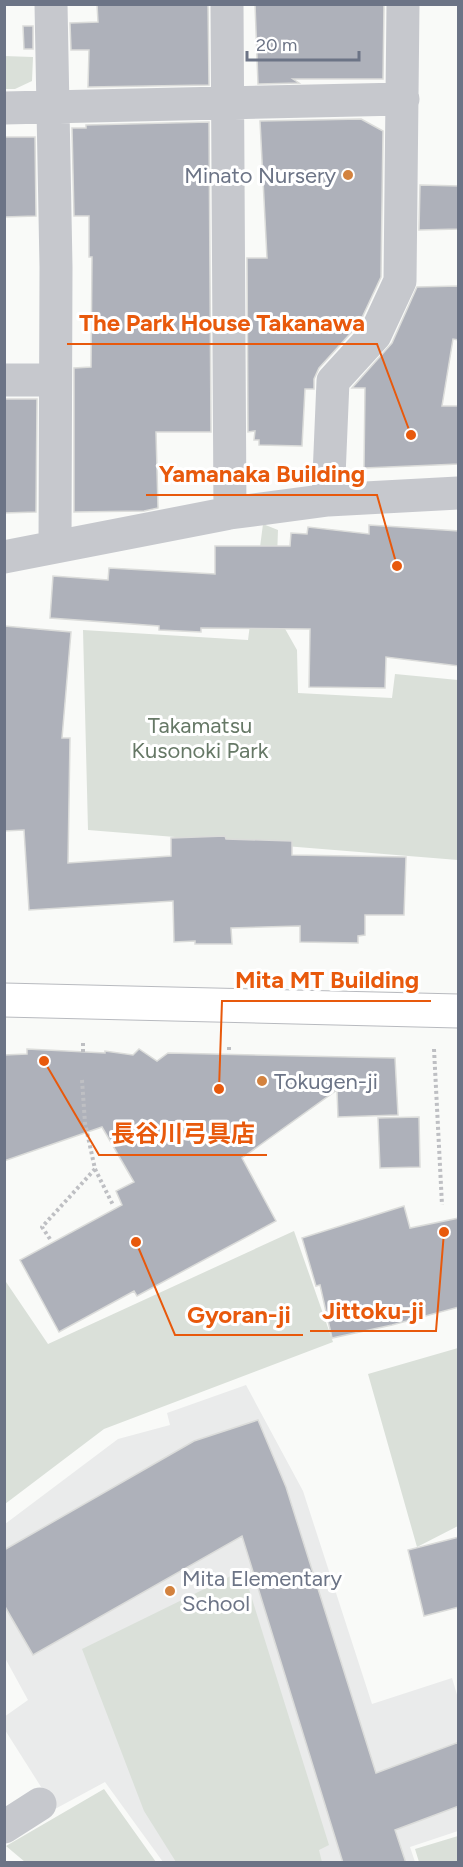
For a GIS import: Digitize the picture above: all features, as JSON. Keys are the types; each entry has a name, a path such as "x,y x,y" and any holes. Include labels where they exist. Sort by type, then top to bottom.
{"main road":[{"path":"4,1000 459,1011"}],"street":[{"path":"51,4 56,267 55,547"},
{"path":"226,4 230,513"},
{"path":"328,500 333,381 375,335 400,281 403,4"},
{"path":"4,108 403,99"},
{"path":"4,380 55,380"},
{"path":"4,557 230,513 328,500 459,493"},
{"path":"4,1827 40,1804"}],"path":[{"path":"83,1042 83,1052"},
{"path":"229,1047 229,1053"},
{"path":"434,1049 442,1204"},
{"path":"82,1080 85,1123 95,1169 113,1205"},
{"path":"50,1239 42,1227 95,1169"}],"shaded area":[{"name":"Mita Elementary School","path":"246,1385 303,1491 372,1704 452,1678 458,1698 458,1831 410,1847 415,1862 163,1862 105,1782 55,1809 5,1730 4,1717 28,1700 5,1658 5,1524 118,1439 170,1425 167,1413"}],"green space":[{"path":"4,56 33,57 32,81 15,89 5,89"},
{"name":"Takamatsu Kusonoki Park","path":"263,524 278,530 275,611 297,650 298,693 392,698 395,674 458,680 458,860 88,830 83,630 248,640"},
{"path":"294,1231 333,1342 104,1429 5,1504 4,1279 48,1344"},
{"path":"458,1348 458,1526 417,1547 368,1374"},
{"path":"243,1570 329,1845 319,1850 322,1862 176,1862 144,1811 82,1649"},
{"path":"104,1789 156,1862 25,1862 6,1846"},
{"path":"458,1836 458,1862 419,1862 415,1849"}],"building":[{"path":"97,4 208,4 209,85 88,87 89,50 71,50 70,23 98,22"},
{"path":"255,4 384,4 383,79 293,79 299,83 258,84"},
{"path":"23,26 33,26 33,49 24,49"},
{"path":"361,119 383,131 381,277 359,324 319,368 314,379 314,389 305,389 302,446 259,445 259,440 254,440 255,431 248,432 247,258 267,258 260,121"},
{"path":"209,122 211,432 156,432 158,508 144,511 74,512 74,368 91,367 92,257 89,257 89,216 74,216 72,128 86,128 86,125"},
{"path":"4,137 35,137 36,216 4,217"},
{"path":"420,185 459,186 459,229 419,230"},
{"path":"459,286 459,340 453,339 442,406 459,406 459,464 364,468 365,388 352,388 392,343 417,287"},
{"path":"4,399 37,399 36,512 4,513"},
{"path":"369,525 459,531 459,666 386,657 385,688 309,687 310,629 201,628 201,632 159,630 159,626 50,618 53,576 108,580 109,568 215,574 215,546 290,546 291,533 307,534 308,527 369,534"},
{"path":"4,626 71,632 62,738 70,738 68,863 171,856 171,838 225,836 226,839 292,841 292,855 406,857 404,915 365,915 365,935 358,936 358,943 300,942 300,926 231,928 232,944 195,944 195,941 174,942 173,901 29,910 24,830 4,831"},
{"path":"27,1049 105,1053 105,1051 133,1055 139,1049 157,1061 168,1053 395,1058 398,1115 338,1117 337,1090 242,1158 276,1221 137,1296 134,1291 59,1332 20,1260 122,1205 116,1191 134,1182 102,1127 4,1161 4,1055 27,1054"},
{"path":"419,1117 420,1167 380,1168 378,1118"},
{"path":"404,1206 410,1228 459,1218 459,1307 332,1338 320,1285 316,1286 302,1238"},
{"path":"258,1420 286,1487 376,1773 459,1742 459,1806 395,1830 406,1863 343,1863 242,1536 33,1655 4,1605 4,1550 194,1441"},
{"path":"459,1537 459,1607 424,1616 408,1550"}],"place":[{"name":"Minato Nursery","path":"348,175"},
{"name":"The Park House Takanawa","path":"411,435"},
{"name":"Yamanaka Building","path":"397,566"},
{"name":"長谷川弓具店","path":"44,1061"},
{"name":"Tokugen-ji","path":"262,1081"},
{"name":"Mita MT Building","path":"219,1089"},
{"name":"Jittoku-ji","path":"444,1232"},
{"name":"Gyoran-ji","path":"136,1242"},
{"name":"Mita Elementary School","path":"170,1591"}]}
